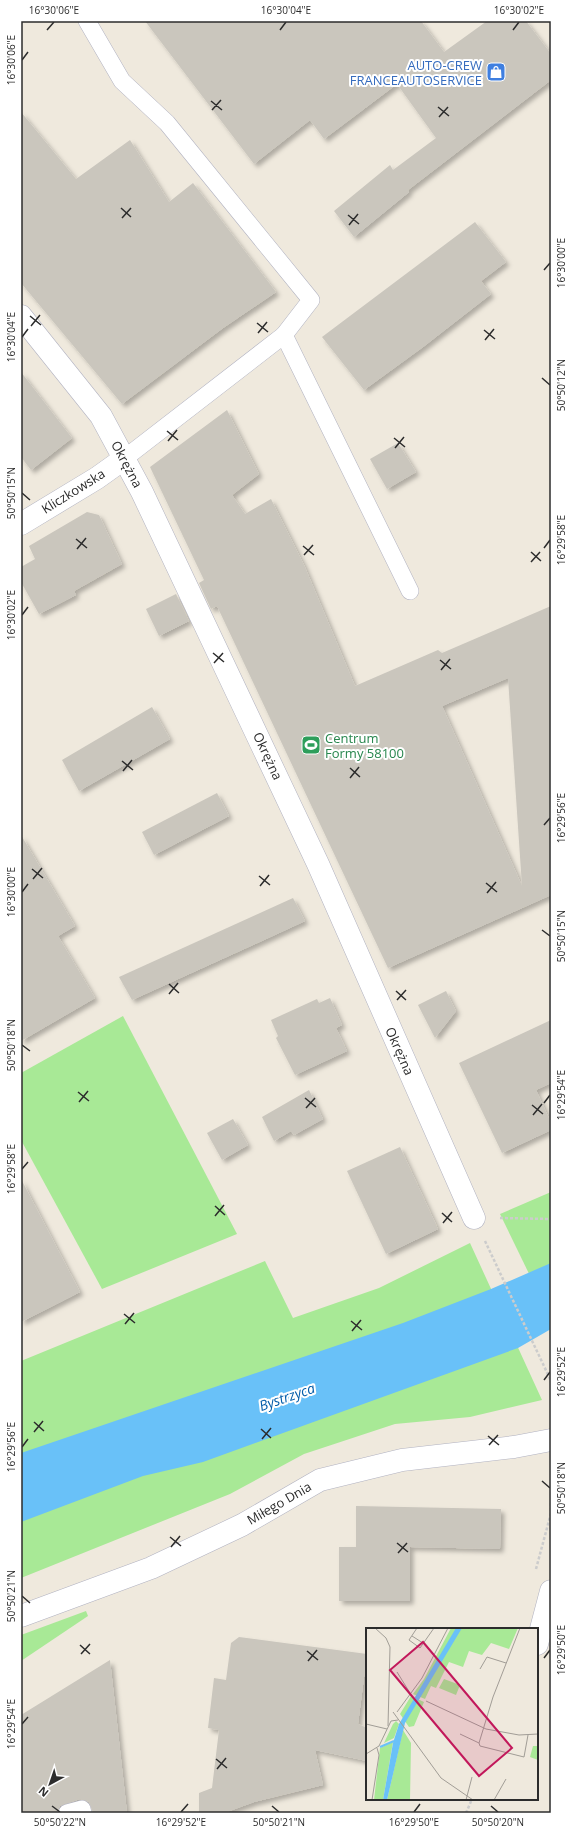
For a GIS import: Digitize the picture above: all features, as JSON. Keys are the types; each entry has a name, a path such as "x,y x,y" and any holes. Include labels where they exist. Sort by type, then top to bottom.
{"street":[{"name":"Okrężna","path":"21,316 101,416 125,458 318,864 474,1218"},
{"name":"Kliczkowska","path":"21,524 97,478 125,458"},
{"name":"Miłego Dnia","path":"21,1616 151,1568 242,1525 320,1480 402,1460 551,1440"},
{"path":"538,1640 551,1591"}],"lane":[{"path":"87,21 122,81 167,123 311,300 284,335 125,458"},
{"path":"284,335 410,591"},
{"path":"67,1813 82,1809 83,1813"}],"path":[{"path":"551,1219 474,1218 500,1270 551,1381"},
{"path":"466,1813 472,1800"}],"green space":[{"path":"123,1016 237,1234 102,1289 21,1140 21,1073"},
{"path":"551,1192 551,1319 500,1214"},
{"path":"470,1243 542,1400 470,1417 395,1424 304,1454 230,1494 21,1578 21,1361 265,1261 293,1318 379,1288"},
{"path":"86,1611 88,1616 21,1661 21,1635"}],"water":[{"name":"Bystrzyca","path":"551,1263 551,1329 518,1348 203,1462 143,1476 21,1522 21,1453 403,1323 491,1289"}],"building":[{"path":"145,21 421,21 444,52 487,21 526,21 551,54 551,80 408,190 409,192 354,237 334,211 390,165 393,170 436,138 397,84 324,139 310,120 254,164"},
{"path":"21,112 76,179 130,140 169,202 193,183 276,292 223,328 122,404 21,283"},
{"path":"475,222 506,262 481,281 491,294 423,347 364,390 322,337"},
{"path":"21,372 72,438 31,470 21,457"},
{"path":"227,410 259,474 232,495 245,514 271,499 304,565 355,686 438,650 442,653 551,606 551,895 388,968 217,606 211,609 199,583 204,580 150,467","holes":["508,678 522,886 442,706"]},
{"path":"398,443 416,472 387,489 370,459"},
{"path":"87,512 99,515 122,564 74,591 76,595 39,614 21,582 21,567 35,559 29,546"},
{"path":"176,594 189,621 159,636 146,609"},
{"path":"152,707 170,739 79,791 62,760"},
{"path":"217,793 229,816 154,855 142,832"},
{"path":"21,835 75,926 58,936 95,998 21,1041"},
{"path":"293,898 305,921 132,1000 119,977"},
{"path":"446,991 456,1011 435,1038 418,1005"},
{"path":"330,998 342,1025 336,1028 347,1051 295,1075 276,1038 278,1036 271,1020 317,999 319,1003"},
{"path":"551,1020 551,1083 536,1090 551,1123 551,1130 502,1153 459,1063"},
{"path":"309,1090 323,1119 294,1135 291,1131 274,1141 262,1117"},
{"path":"233,1119 248,1145 222,1160 207,1133"},
{"path":"400,1147 438,1229 386,1254 347,1171"},
{"path":"21,1179 80,1292 21,1322"},
{"path":"356,1506 501,1509 500,1549 410,1547 410,1601 339,1601 339,1547 356,1547"},
{"path":"239,1637 366,1654 358,1724 366,1728 366,1761 315,1750 323,1785 254,1802 224,1813 199,1813 199,1793 212,1788 219,1730 208,1728 214,1678 226,1680 231,1643"},
{"path":"110,1660 127,1813 93,1813 89,1802 80,1799 60,1806 57,1813 21,1813 21,1715"}],"place":[{"name":"AUTO-CREW FRANCEAUTOSERVICE","path":"496,72"},
{"name":"Centrum Formy 58100","path":"311,745"}]}
